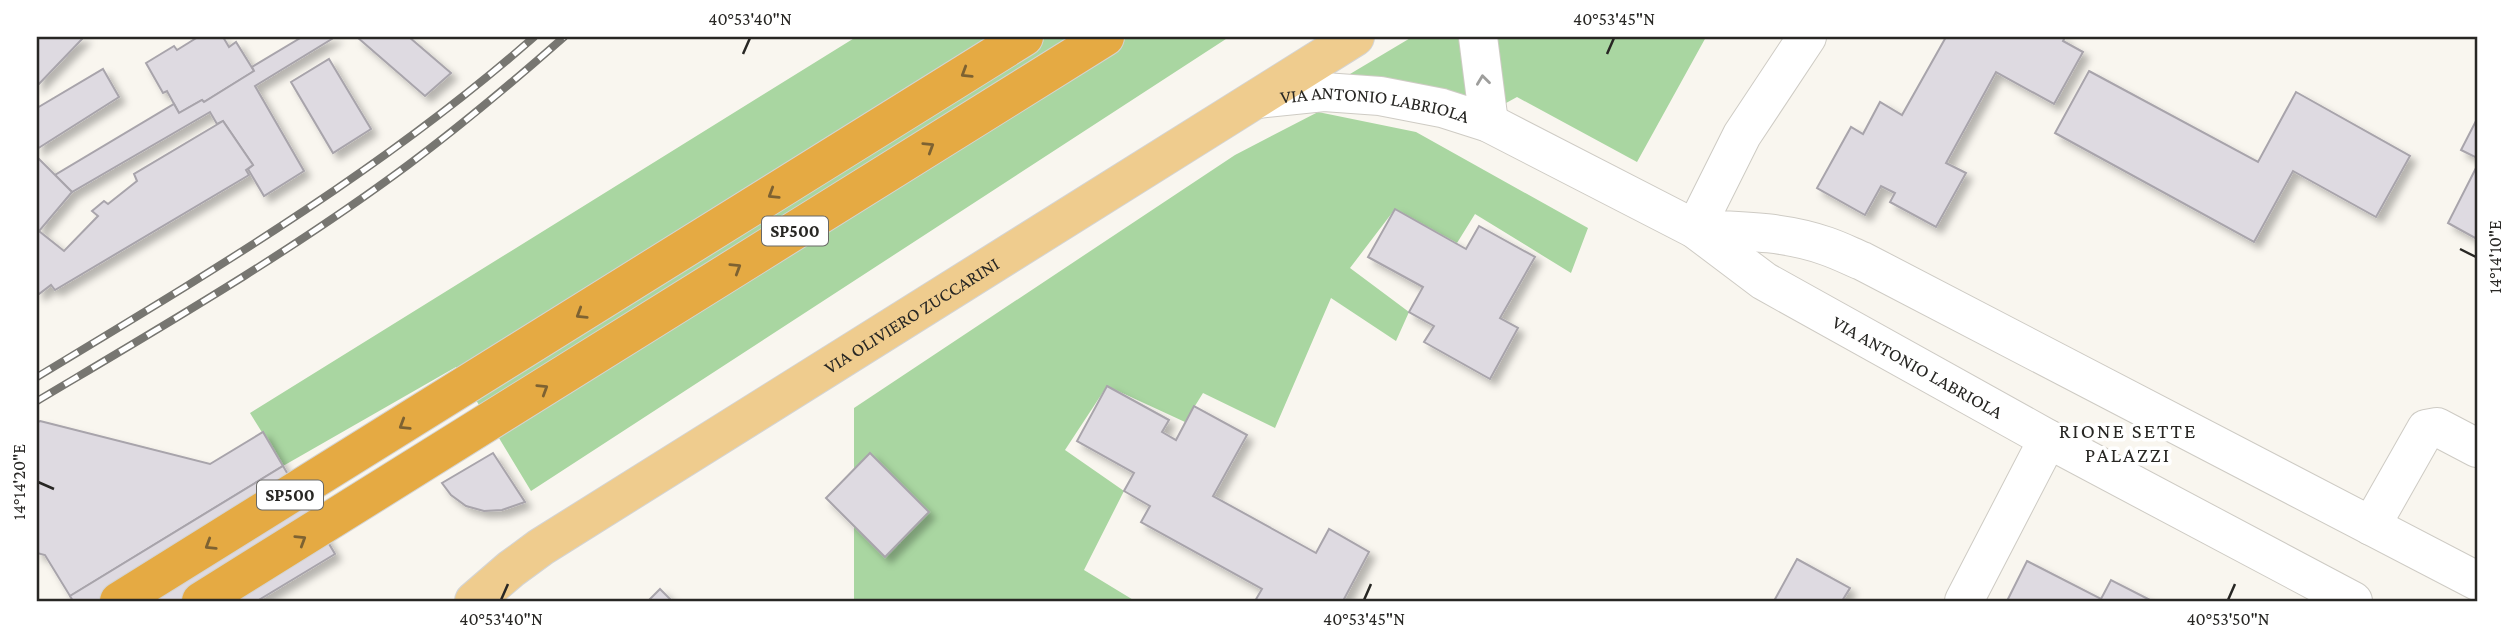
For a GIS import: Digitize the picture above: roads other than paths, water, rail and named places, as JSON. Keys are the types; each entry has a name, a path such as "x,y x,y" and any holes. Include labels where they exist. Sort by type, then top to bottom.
{"highway":[{"name":"SP500","path":"119,601 1024,37"},
{"name":"SP500","path":"201,601 1105,37"}],"main road":[{"name":"VIA OLIVIERO ZUCCARINI","path":"474,601 541,547 1355,37"}],"street":[{"name":"VIA ANTONIO LABRIOLA","path":"1478,37 1489,123"},
{"path":"1807,37 1742,135 1695,229 1769,233 1797,238 1826,246 1862,261 2477,581"},
{"name":"VIA ANTONIO LABRIOLA","path":"1257,99 1324,92 1380,96 1442,108 1489,123 1695,229 1764,281 2048,439 2353,601"},
{"path":"2371,526 2426,429 2437,427 2477,448"},
{"path":"1964,601 2048,439"}],"railway":[{"path":"37,377 230,259 356,176 476,86 534,37"},
{"path":"37,401 226,288 364,197 468,119 564,37"}],"district":[{"name":"RIONE SETTE PALAZZI","path":"2128,443"}]}
